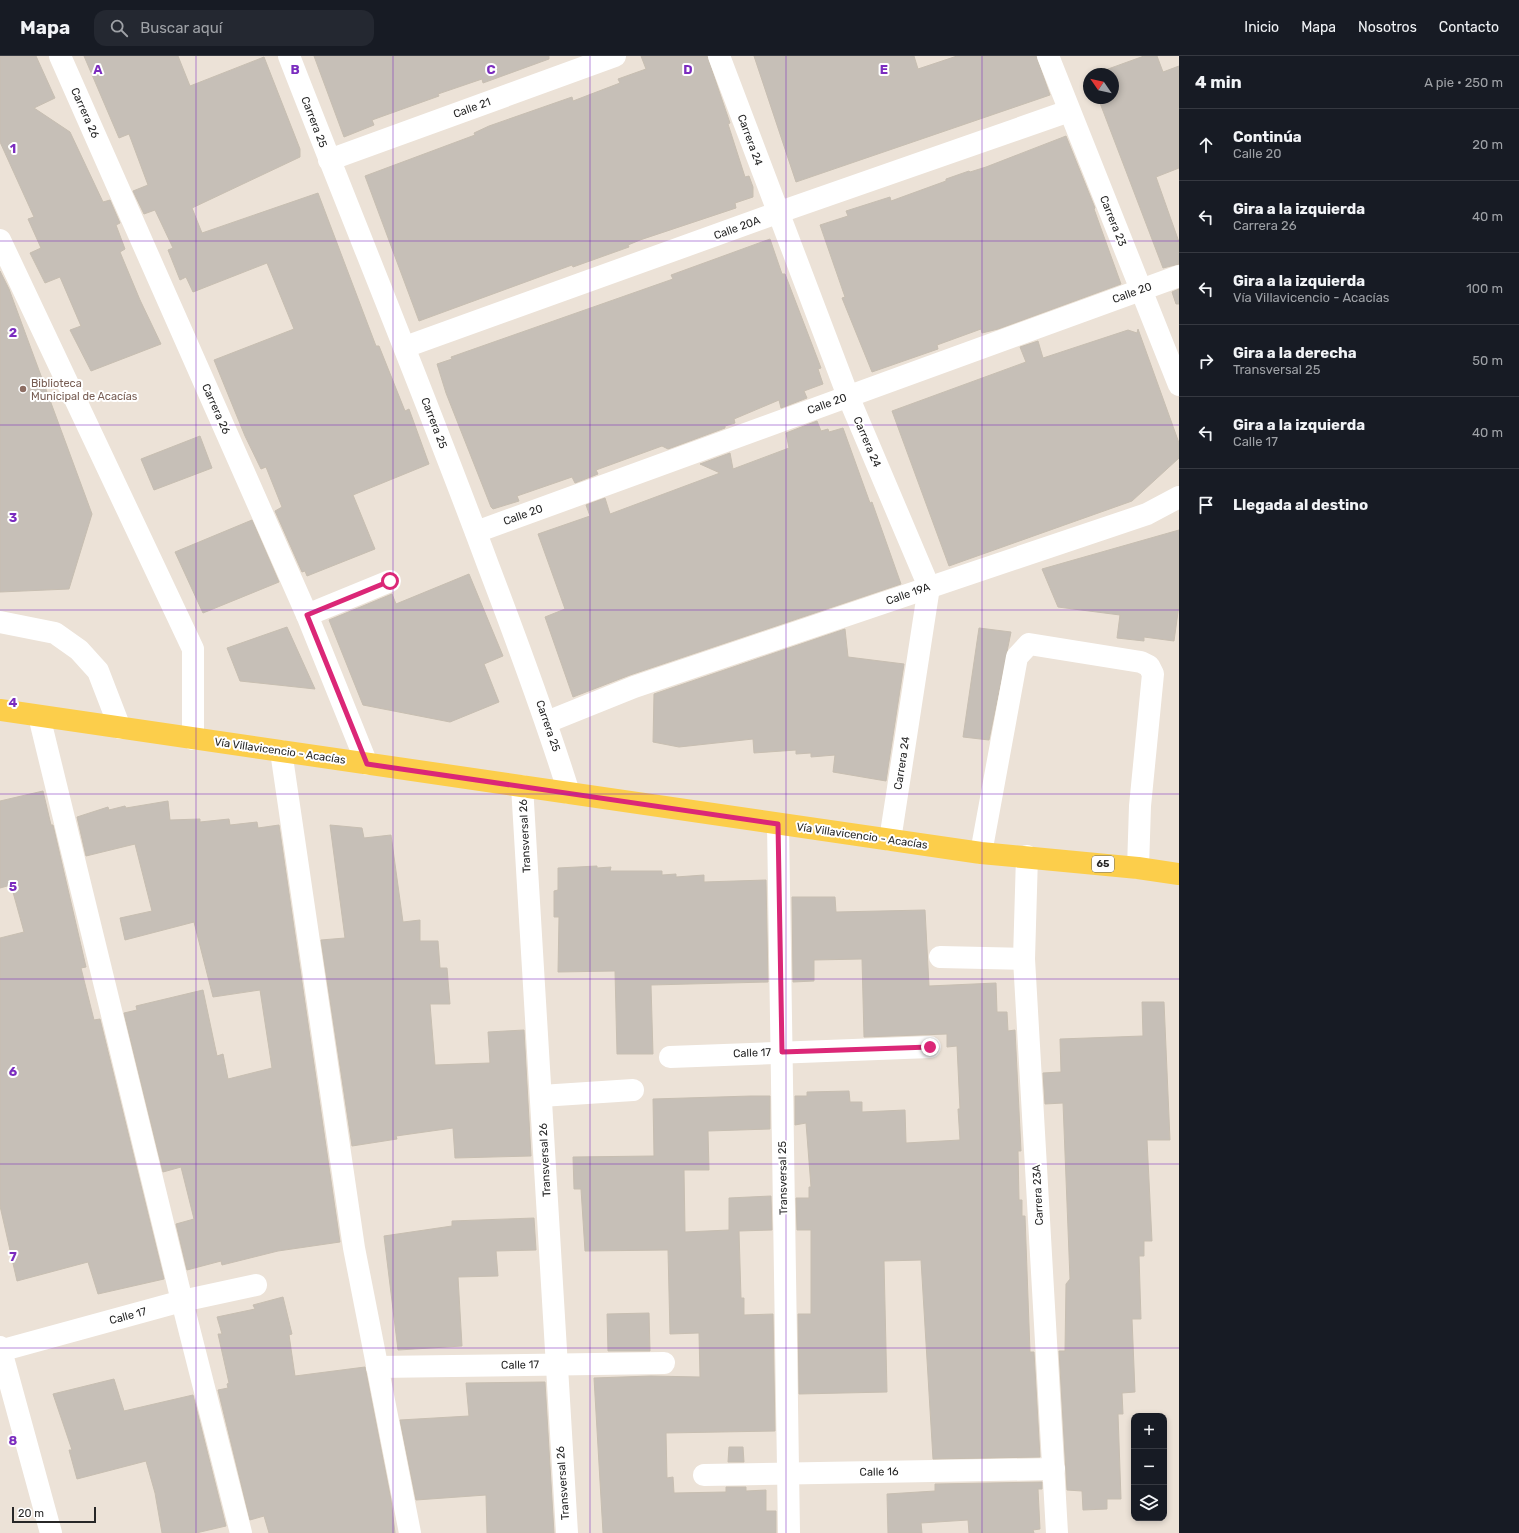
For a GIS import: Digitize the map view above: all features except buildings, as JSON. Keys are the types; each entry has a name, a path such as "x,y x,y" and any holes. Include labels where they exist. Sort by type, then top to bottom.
{"main road":[{"name":"Vía Villavicencio - Acacías","path":"0,710 981,853 1027,856 1179,874"}],"street":[{"name":"Carrera 26","path":"60,56 307,615 367,764"},
{"name":"Carrera 25","path":"289,56 329,160 405,347 476,532 547,722 569,793"},
{"name":"Calle 21","path":"329,160 615,56"},
{"name":"Carrera 24","path":"719,56 777,213 848,396 929,587 890,840"},
{"name":"Carrera 23","path":"1048,56 1069,112 1179,385"},
{"name":"Calle 20A","path":"405,347 777,213 1069,112"},
{"path":"0,240 193,649 193,738"},
{"name":"Calle 20","path":"476,532 1179,276"},
{"name":"Calle 19A","path":"547,722 634,687 1147,514 1179,497"},
{"path":"307,615 390,581"},
{"path":"0,622 55,633 80,650 98,671 120,728"},
{"path":"981,853 1017,657 1029,644 1141,662 1149,666 1153,674 1140,806 1138,868"},
{"path":"39,716 182,1301 241,1533"},
{"path":"281,751 354,1248 410,1533"},
{"name":"Transversal 26","path":"522,786 567,1533"},
{"name":"Transversal 25","path":"778,824 788,1533"},
{"name":"Carrera 23A","path":"1027,856 1024,959 1057,1533"},
{"path":"940,957 1024,959"},
{"name":"Calle 17","path":"670,1057 930,1047"},
{"path":"541,1096 632,1090"},
{"name":"Calle 17","path":"0,1350 182,1301 256,1285"},
{"path":"0,1350 51,1533"},
{"name":"Calle 17","path":"377,1367 664,1363"},
{"name":"Calle 16","path":"704,1475 1054,1469"}],"place":[{"name":"Biblioteca Municipal de Acacías","path":"23,389"}],"route":[{"path":"390,581 307,615 367,764 778,824 782,1052 930,1047"}]}
